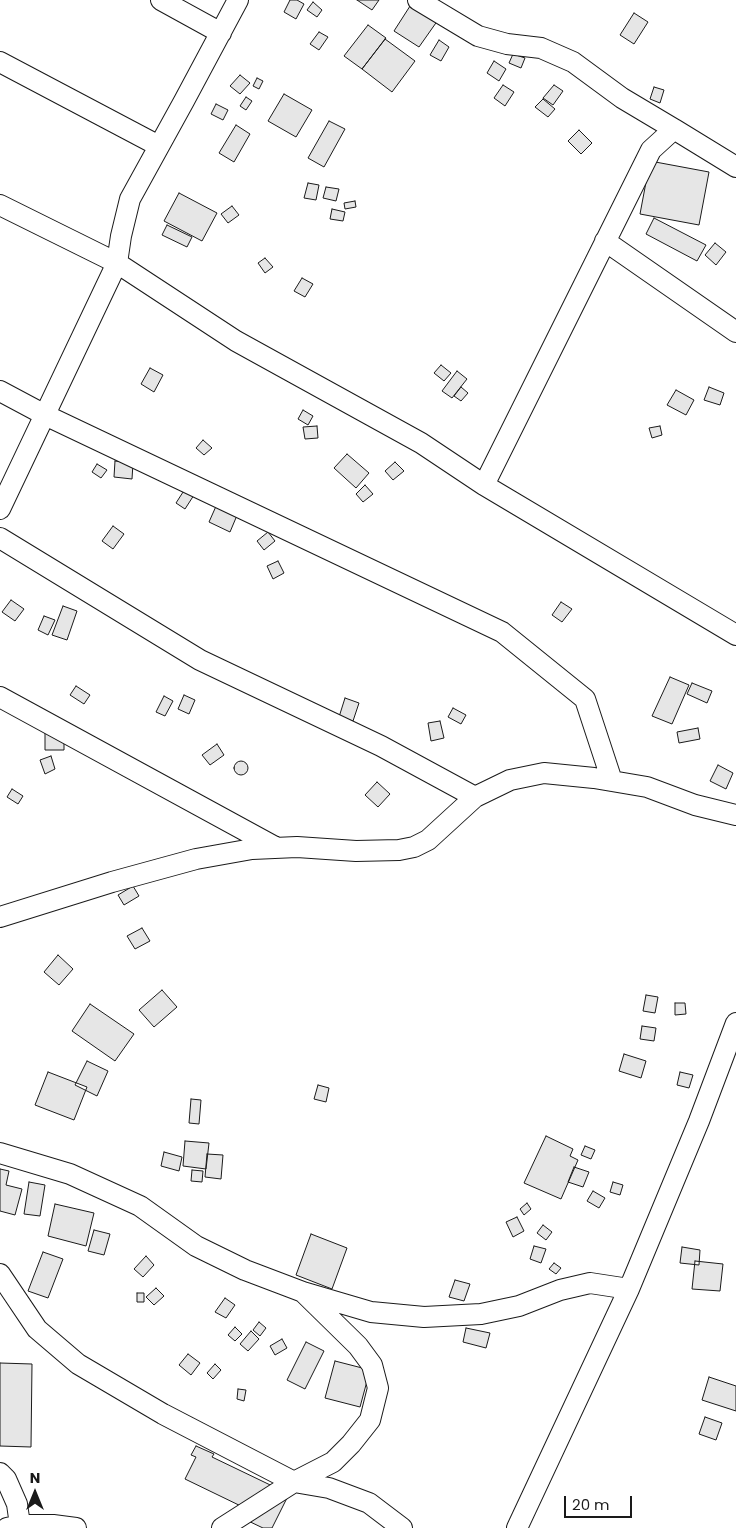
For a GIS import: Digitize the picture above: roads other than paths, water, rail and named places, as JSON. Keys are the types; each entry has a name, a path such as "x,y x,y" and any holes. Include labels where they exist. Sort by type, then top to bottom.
{"street":[{"path":"161,0 221,33"},
{"path":"0,510 117,264 121,236 130,199 238,0"},
{"path":"418,0 478,36 507,44 541,48 573,62 622,98 736,167"},
{"path":"0,62 159,146"},
{"path":"484,485 651,150 674,129"},
{"path":"0,205 117,264 236,341 421,443 484,485 736,635"},
{"path":"605,241 736,332"},
{"path":"0,391 45,415 502,632 585,699 612,781"},
{"path":"0,538 200,660 381,746 475,797"},
{"path":"0,697 277,848"},
{"path":"0,917 112,882 196,859 252,849 297,847 356,851 399,850 414,847 428,840 475,797 510,780 544,773 647,787 695,805 736,815"},
{"path":"517,1528 629,1289 699,1120 736,1023"},
{"path":"0,1153 70,1174 140,1206 196,1246 245,1270 303,1292 371,1312 424,1316 481,1314 519,1306 560,1290 590,1283 629,1289"},
{"path":"0,1274 37,1329 78,1364 163,1414 294,1482 329,1488 369,1503 402,1528"},
{"path":"222,1528 294,1482 333,1462 370,1420 378,1388 372,1365 358,1346 303,1292"},
{"path":"0,1474 6,1479 17,1504 13,1526 53,1524 76,1528"}]}
